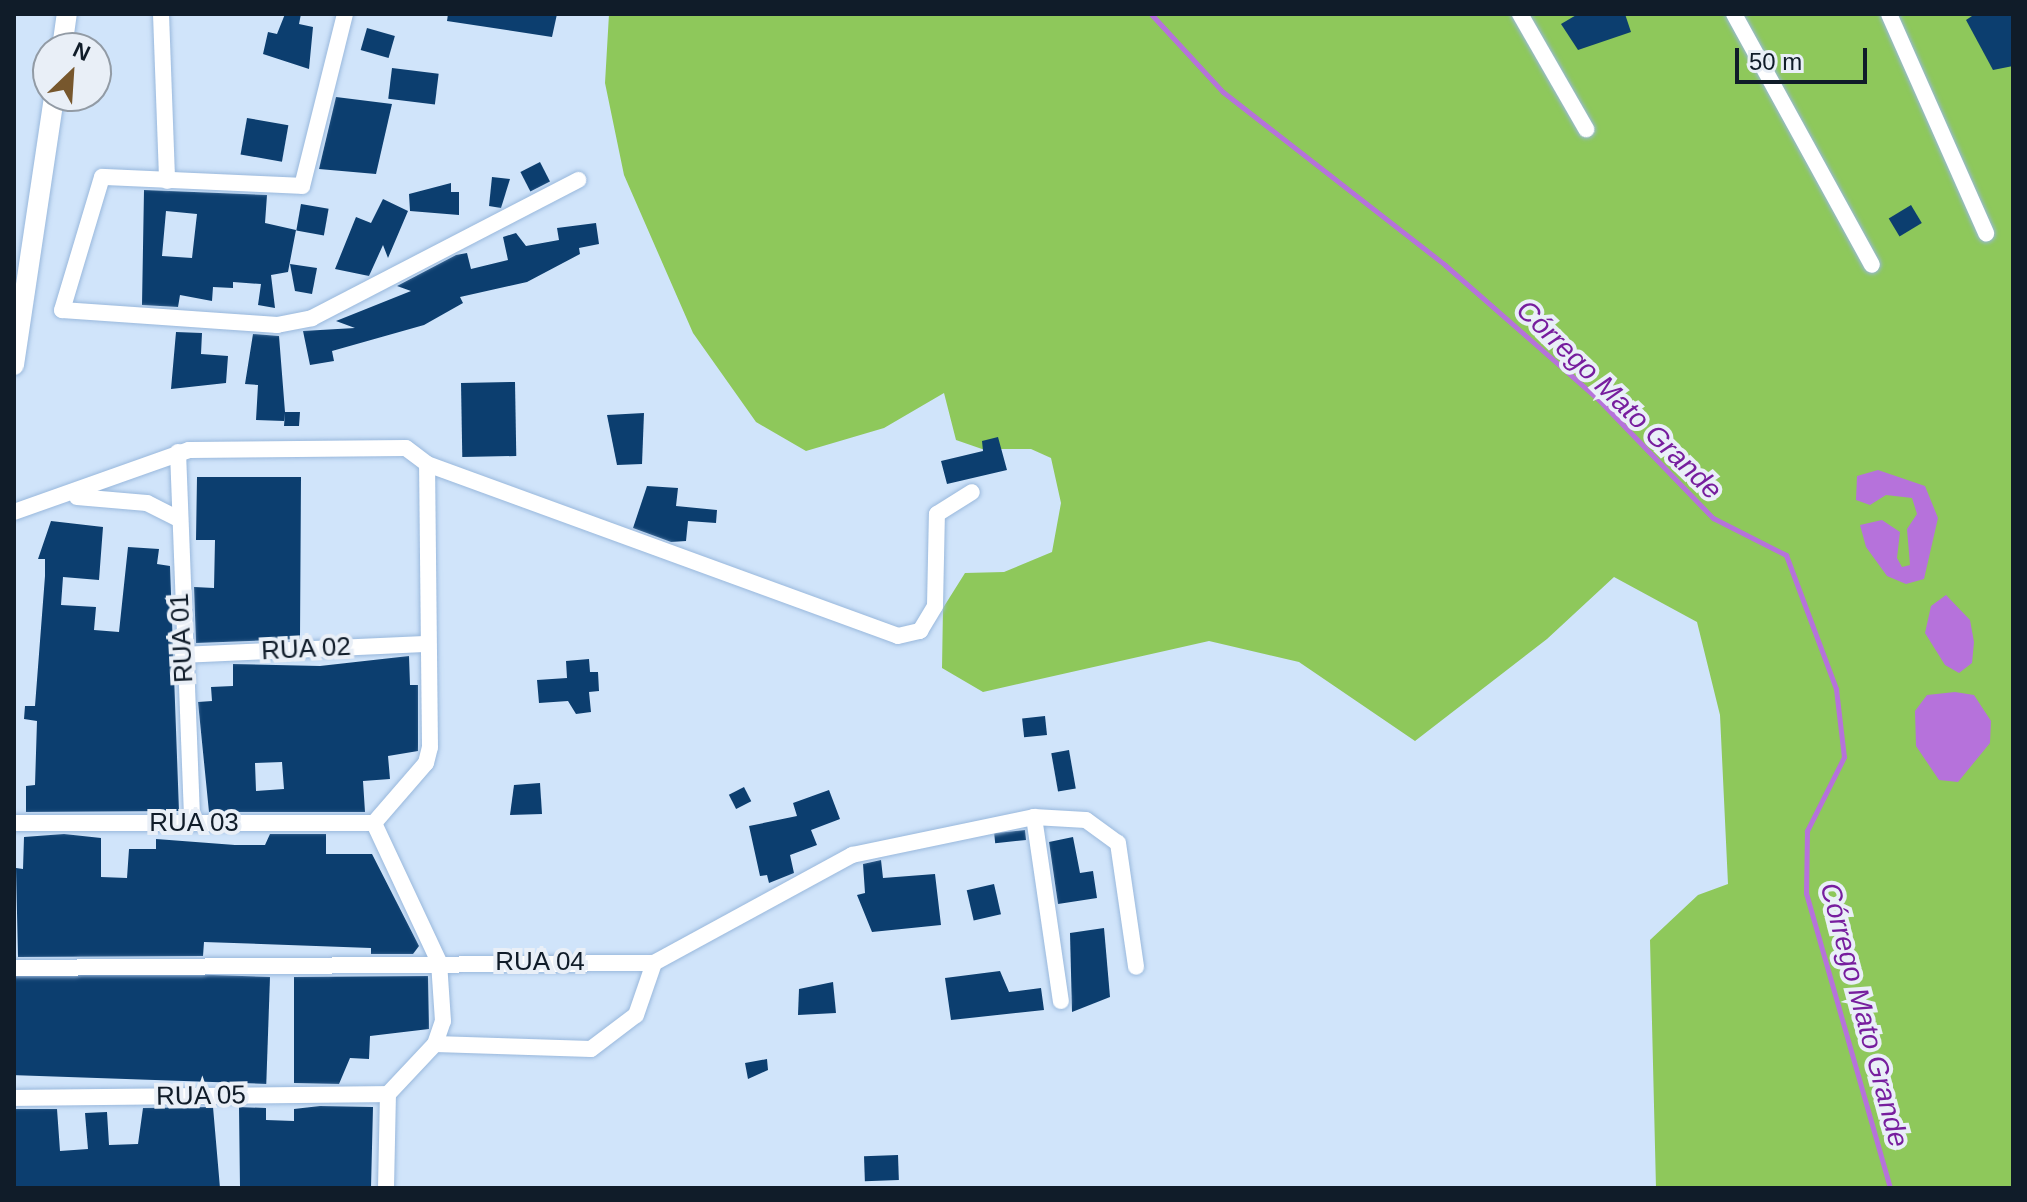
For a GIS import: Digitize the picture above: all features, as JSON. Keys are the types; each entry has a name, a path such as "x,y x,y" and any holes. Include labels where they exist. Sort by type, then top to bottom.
{"street":[{"path":"161,14 167,181"},
{"path":"345,14 302,186 102,177 62,310 277,325 312,318 578,180"},
{"path":"1520,14 1586,129"},
{"path":"1734,14 1872,265"},
{"path":"1889,14 1986,233"},
{"path":"14,365 52,112"},
{"path":"14,512 74,496 178,452 406,448 427,464 898,636 920,631 935,606 937,514 972,492"},
{"name":"RUA 01","path":"178,452 176,518 192,823"},
{"path":"386,1188 388,1094 435,1044 443,1021 439,962 374,823 426,763 427,464"},
{"path":"74,496 147,503 176,518"},
{"name":"RUA 02","path":"183,655 428,644"},
{"path":"1034,817 1061,1001"},
{"name":"RUA 04","path":"14,968 439,962 654,963 852,855 1034,817 1086,820 1118,843 1136,967"},
{"name":"RUA 03","path":"14,823 374,823"},
{"path":"435,1044 591,1049 636,1015 654,963"},
{"name":"RUA 05","path":"14,1098 388,1094"}],"green space":[{"path":"609,14 2013,14 2013,1188 1656,1188 1650,940 1698,895 1728,884 1720,715 1697,622 1614,577 1547,639 1415,741 1299,662 1209,641 983,692 942,668 943,608 965,573 1004,572 1052,552 1061,503 1051,458 1031,449 982,449 956,440 944,393 884,428 806,451 756,422 693,333 624,175 605,83"}],"shaded area":[{"path":"1878,470 1925,486 1938,518 1924,579 1906,584 1887,576 1866,547 1860,525 1882,520 1900,532 1897,558 1902,567 1910,565 1907,529 1917,514 1912,498 1886,495 1870,505 1856,500 1857,476"},
{"path":"1946,595 1970,620 1974,642 1972,663 1959,673 1945,665 1925,633 1931,606"},
{"path":"1955,692 1974,695 1991,721 1990,743 1958,782 1939,780 1916,746 1915,711 1927,695"}],"building":[{"path":"285,14 301,14 299,24 313,27 309,69 263,54 268,32 277,34"},
{"path":"448,14 557,14 552,37 447,21"},
{"path":"1578,14 1625,14 1631,32 1578,50 1561,24"},
{"path":"1975,14 2013,14 2013,66 1993,70 1966,20"},
{"path":"367,28 395,36 389,58 361,50"},
{"path":"392,68 439,74 435,104 388,99"},
{"path":"336,97 392,104 376,174 319,169"},
{"path":"247,118 288,125 282,162 241,154"},
{"path":"540,162 550,182 530,192 520,172"},
{"path":"492,177 510,179 501,208 489,206"},
{"path":"451,183 451,192 459,192 459,215 410,211 409,194"},
{"path":"144,190 267,195 265,223 296,230 288,272 271,275 275,308 258,305 261,284 233,282 233,288 213,287 212,301 180,295 178,307 142,305","holes":["166,211 197,214 192,258 162,256"]},
{"path":"383,199 408,211 388,258 383,245 369,276 335,269 356,217 371,223"},
{"path":"301,204 329,209 324,235 296,231"},
{"path":"1911,205 1922,223 1900,236 1889,218"},
{"path":"596,223 599,244 579,248 580,254 527,282 460,297 463,303 424,325 332,351 334,361 310,365 303,331 355,328 336,321 411,291 397,286 456,255 467,253 471,269 508,260 503,237 516,233 526,246 559,240 557,228"},
{"path":"290,264 317,268 312,294 295,291"},
{"path":"176,332 202,333 201,354 228,356 226,383 171,389"},
{"path":"253,334 279,336 285,412 300,412 299,426 284,426 285,413 284,421 256,420 258,385 245,384"},
{"path":"515,382 516,456 462,457 461,383"},
{"path":"644,413 642,464 617,465 607,415"},
{"path":"998,437 1007,470 947,484 941,461 983,451 982,441"},
{"path":"197,477 301,477 300,639 196,643 194,587 214,588 215,540 196,540"},
{"path":"647,486 678,488 676,506 717,510 716,523 688,521 686,541 671,542 633,528"},
{"path":"51,521 103,527 99,580 63,577 61,605 96,607 94,630 119,632 128,547 159,549 157,564 170,566 179,811 26,812 26,786 35,785 37,721 24,719 25,706 35,706 45,576 45,559 38,559"},
{"path":"409,656 410,685 418,685 418,751 388,756 390,779 363,781 365,812 209,812 198,702 212,701 211,687 233,686 233,664 320,666","holes":["282,762 284,789 256,791 255,763"]},
{"path":"589,659 590,672 598,672 599,691 589,692 591,712 576,714 568,701 539,703 537,680 567,678 566,661"},
{"path":"1045,716 1047,735 1024,737 1022,718"},
{"path":"1069,750 1076,788 1058,792 1051,753"},
{"path":"540,783 542,814 510,815 514,785"},
{"path":"744,787 751,801 736,809 729,795"},
{"path":"829,790 840,819 811,830 817,845 790,855 794,873 769,883 767,875 760,876 749,826 797,816 793,803"},
{"path":"1025,830 1026,840 995,843 994,833"},
{"path":"64,834 101,838 101,877 127,878 129,849 156,849 156,839 265,845 270,834 326,834 326,854 372,854 419,946 413,954 371,954 371,948 204,942 203,956 18,957 16,868 23,869 24,837"},
{"path":"1073,837 1080,873 1093,871 1097,898 1058,904 1049,842"},
{"path":"881,860 883,878 935,874 941,925 872,932 857,895 865,893 863,864"},
{"path":"994,884 1001,914 974,921 967,890"},
{"path":"1104,928 1110,997 1072,1012 1070,933"},
{"path":"14,968 270,977 266,1084 14,1075"},
{"path":"1000,971 1009,992 1041,988 1044,1010 951,1020 945,978"},
{"path":"428,976 429,1029 370,1036 369,1059 350,1058 339,1084 294,1083 294,977"},
{"path":"833,982 836,1013 798,1015 799,989"},
{"path":"767,1059 768,1070 748,1079 745,1063"},
{"path":"213,1107 220,1188 14,1188 16,1109 57,1109 60,1151 88,1149 85,1113 107,1112 109,1145 138,1144 143,1108"},
{"path":"239,1107 266,1108 266,1120 294,1121 294,1109 373,1107 371,1188 240,1188"},
{"path":"898,1155 899,1180 865,1181 864,1156"}],"waterway":[{"name":"Córrego Mato Grande","path":"1151,14 1223,92 1445,265 1597,398 1713,518 1786,555 1836,689 1844,757 1807,831 1806,893 1890,1188"}]}
